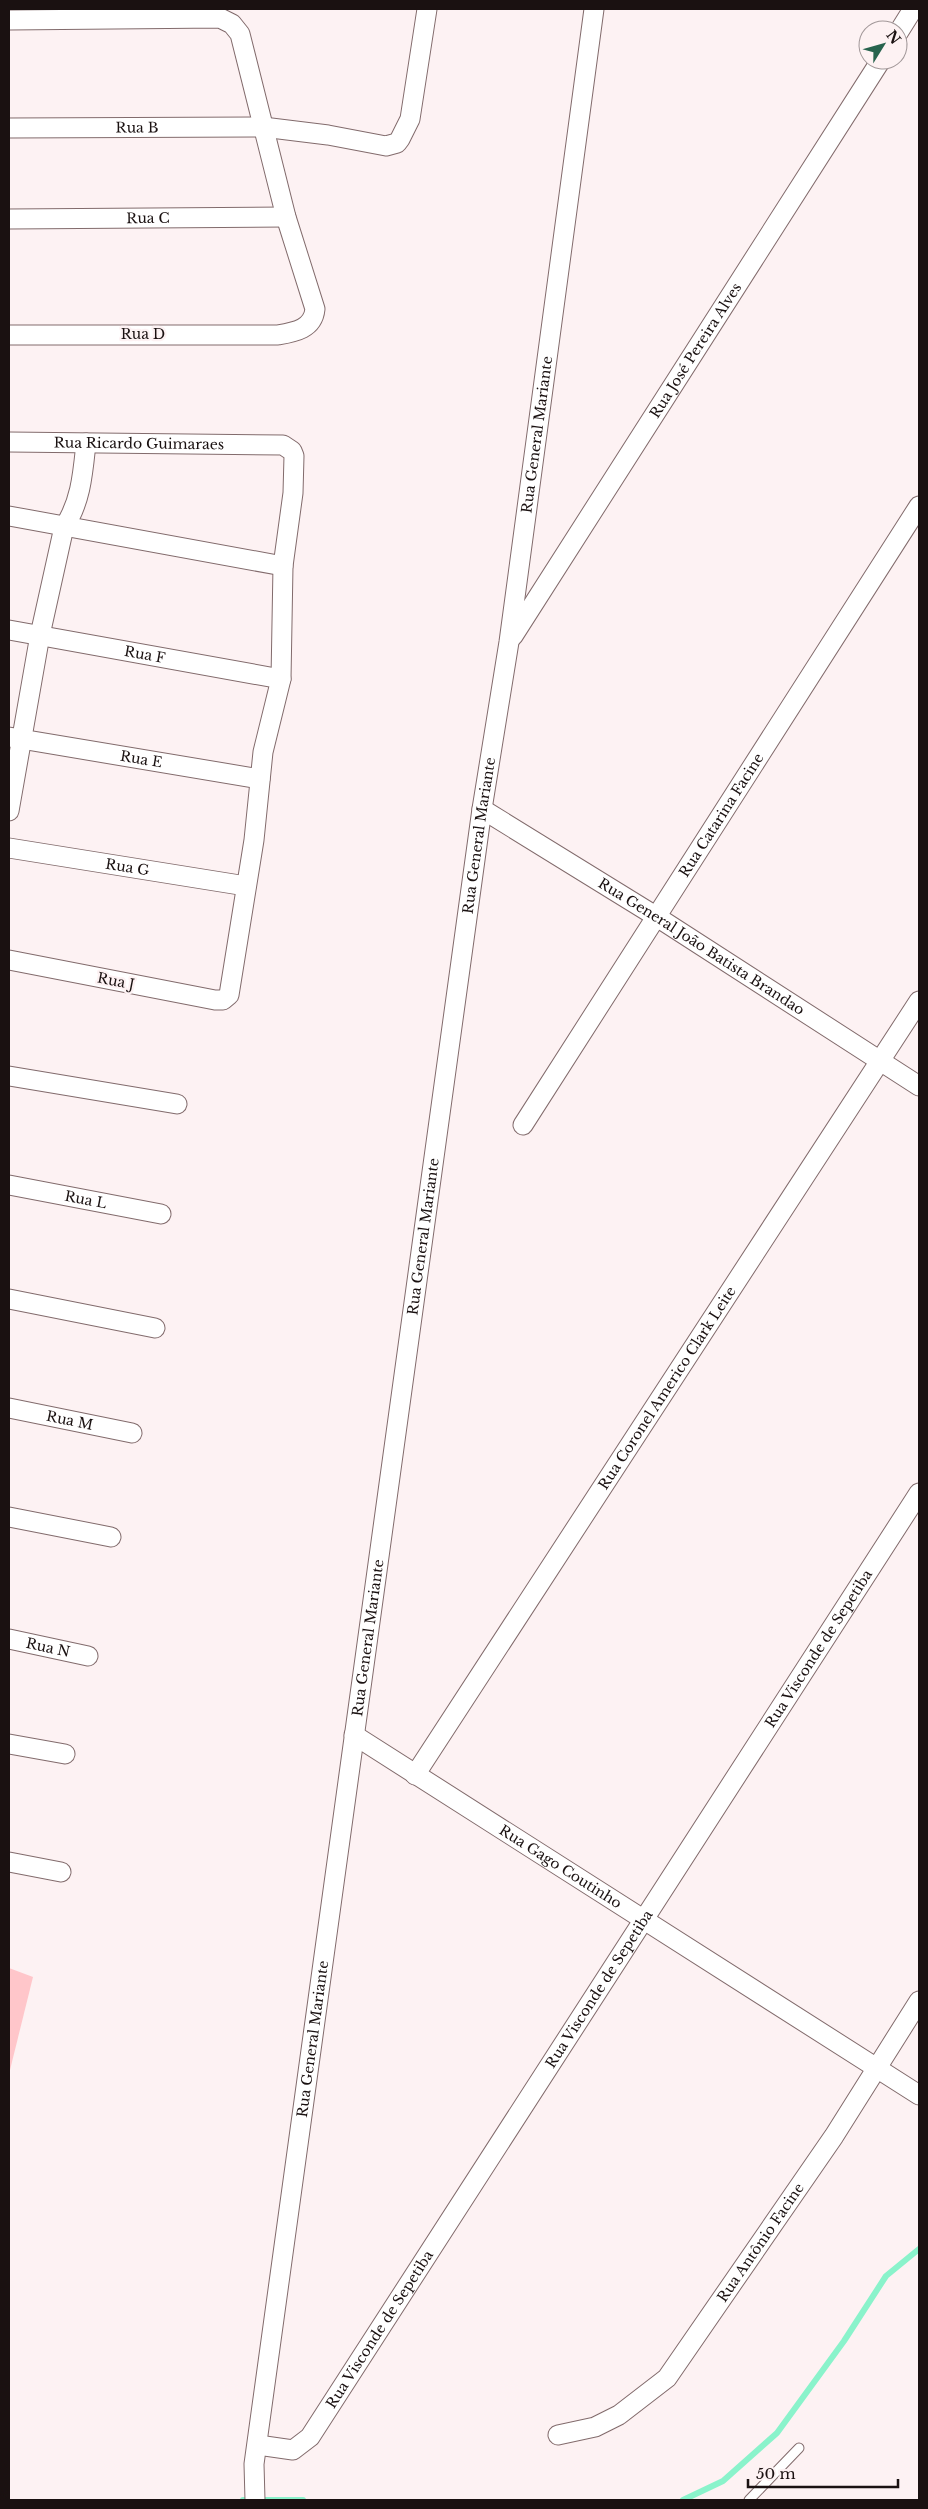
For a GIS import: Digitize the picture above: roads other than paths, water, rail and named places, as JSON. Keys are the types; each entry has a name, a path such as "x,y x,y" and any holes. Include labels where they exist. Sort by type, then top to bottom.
{"street":[{"name":"Rua B","path":"9,128 264,127 386,146 397,143 404,135 410,119 427,9"},
{"name":"Rua General Mariante","path":"255,2500 254,2464 482,809 509,642 594,9"},
{"path":"906,20 913,9"},
{"path":"9,20 220,18 232,24 240,34 286,217"},
{"name":"Rua José Pereira Alves","path":"509,642 875,70"},
{"name":"Rua C","path":"9,219 286,217"},
{"name":"Rua D","path":"9,335 278,335 292,332 310,324 314,318 315,309 286,217"},
{"name":"Rua Ricardo Guimaraes","path":"9,442 269,445 288,447 294,456 293,493 283,566"},
{"path":"9,811 16,738 64,527 71,517 83,476 86,443"},
{"name":"Rua Catarina Facine","path":"523,1125 919,506"},
{"path":"9,516 283,566 281,679 263,752 257,816 246,886"},
{"name":"Rua F","path":"9,630 281,679"},
{"name":"Rua E","path":"16,738 260,779"},
{"name":"Rua General João Batista Brandao","path":"482,809 657,917 919,1086"},
{"name":"Rua G","path":"9,848 246,886"},
{"name":"Rua J","path":"9,960 223,1000 229,995 246,886"},
{"name":"Rua Coronel Americo Clark Leite","path":"416,1775 919,1001"},
{"path":"9,1076 177,1104"},
{"name":"Rua L","path":"9,1185 162,1214"},
{"path":"9,1299 155,1328"},
{"name":"Rua M","path":"9,1408 132,1433"},
{"name":"Rua Visconde de Sepetiba","path":"258,2445 293,2450 310,2437 645,1921 919,1493"},
{"path":"9,1517 111,1536"},
{"name":"Rua N","path":"9,1638 88,1656"},
{"name":"Rua Gago Coutinho","path":"354,1735 919,2095"},
{"path":"9,1744 65,1754"},
{"path":"9,1862 61,1872"},
{"name":"Rua Antônio Facine","path":"558,2435 595,2427 619,2414 667,2378 790,2202 919,2001"}],"lane":[{"path":"748,2500 799,2448"}],"waterway":[{"path":"683,2500 723,2481 777,2433 844,2341 886,2276 919,2249"},
{"path":"243,2500 303,2500"}]}
